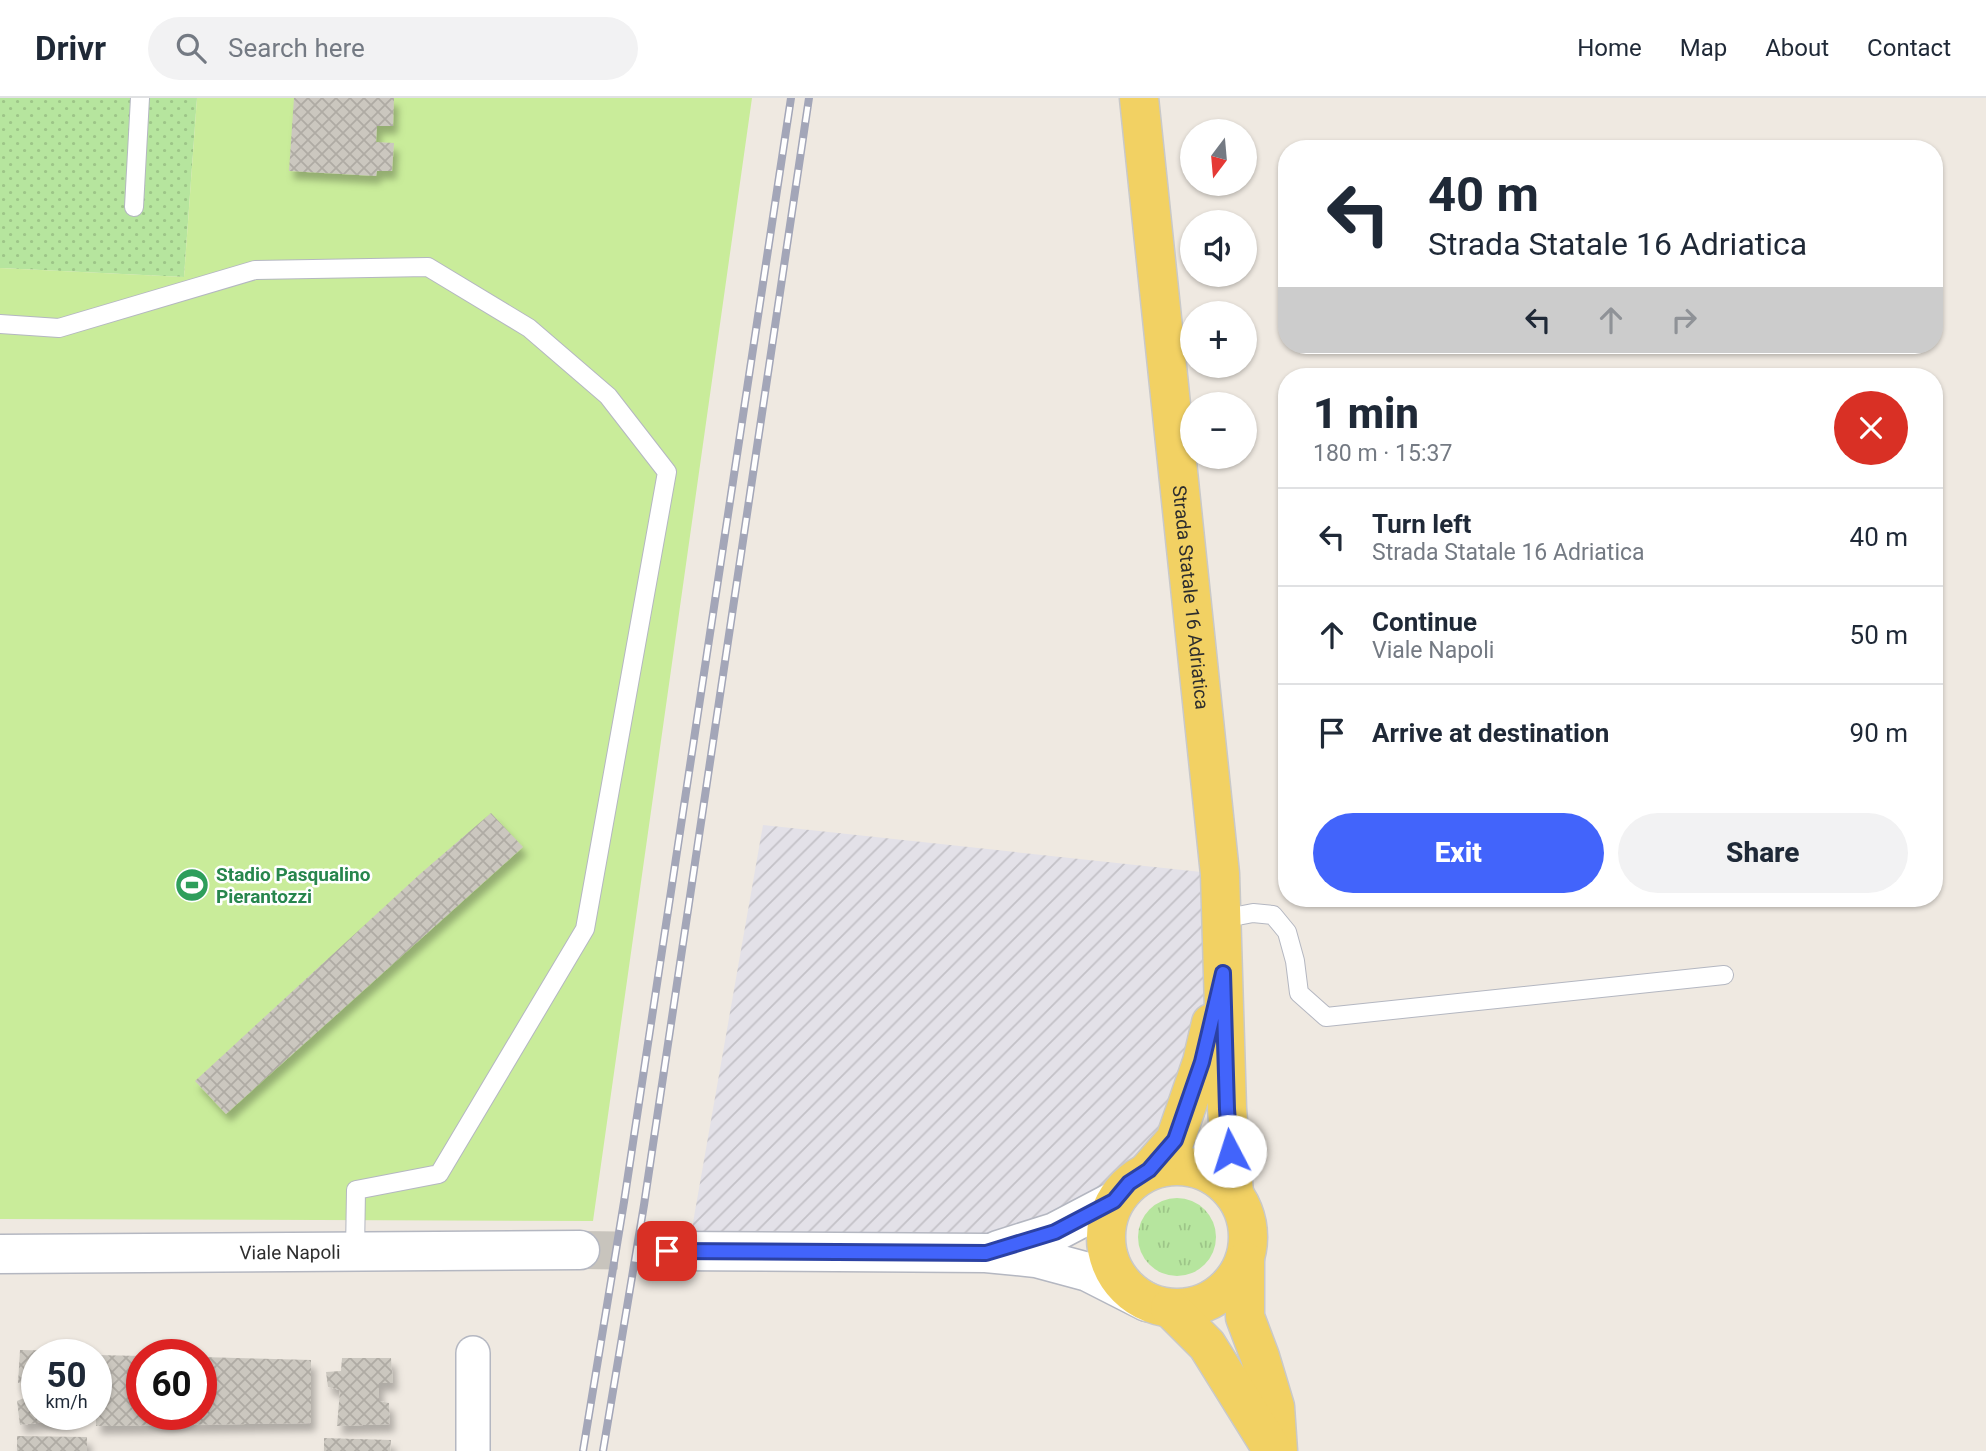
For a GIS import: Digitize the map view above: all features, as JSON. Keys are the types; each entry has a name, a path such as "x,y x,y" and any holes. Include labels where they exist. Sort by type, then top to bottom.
{"main road":[{"name":"Strada Statale 16 Adriatica","path":"1139,98 1219,860 1227,1109 1234,1193 1245,1214 1249,1238 1245,1261 1245,1317 1275,1407 1278,1451"},
{"name":"Strada Statale 16 Adriatica","path":"1114,1201 1129,1183 1149,1170 1175,1140 1202,1062 1223,973"},
{"path":"1149,1170 1172,1165 1195,1167 1217,1177 1234,1193"},
{"path":"1114,1201 1106,1224 1106,1248 1113,1270 1128,1289 1159,1305 1207,1345 1273,1451"},
{"path":"1159,1305 1194,1306 1216,1297 1233,1281 1245,1261"}],"street":[{"path":"986,1253 1055,1232 1114,1201"},
{"name":"Viale Napoli","path":"0,1254 580,1250"},
{"path":"667,1251 986,1253 1035,1258 1088,1272 1159,1305"},
{"path":"473,1353 473,1451"}],"lane":[{"path":"134,207 140,98"},
{"path":"0,324 59,328 255,270 428,267 529,328 608,396 667,472 585,929 439,1174 356,1190 355,1252"},
{"path":"1222,919 1253,913 1273,915 1287,932 1295,961 1299,993 1326,1017 1724,975"}],"shaded area":[{"path":"763,825 1220,874 1223,957 1149,1170 1114,1201 1055,1232 688,1251"}],"green space":[{"path":"0,98 197,98 184,277 0,268"},
{"path":"197,98 752,98 593,1221 0,1219 0,268 184,277"},
{"path":"1177,1198 1192,1201 1209,1215 1216,1237 1213,1252 1199,1269 1177,1276 1162,1273 1145,1259 1138,1237 1141,1222 1155,1205"}],"building":[{"path":"294,98 394,98 393,126 377,126 376,142 394,143 392,171 377,171 376,176 289,171"},
{"path":"491,813 523,847 226,1114 195,1081 420,874"},
{"path":"20,1350 21,1350 21,1383 18,1383"},
{"path":"112,1355 126,1356 126,1426 112,1426"},
{"path":"217,1357 311,1360 311,1423 217,1424"},
{"path":"342,1358 391,1358 393,1383 379,1383 379,1401 389,1403 390,1424 337,1426 340,1390 328,1387 326,1372 341,1371"},
{"path":"21,1399 21,1425 20,1425 17,1401"},
{"path":"17,1436 87,1437 87,1451 17,1451"},
{"path":"324,1438 391,1440 390,1451 324,1451"}],"tunnel":[{"path":"580,1250 666,1251"}],"railway":[{"path":"583,1451 624,1202 791,98"},
{"path":"603,1451 644,1205 809,98"}],"place":[{"name":"Stadio Pasqualino Pierantozzi","path":"192,885"}],"route":[{"path":"667,1251 986,1253 1055,1232 1114,1201 1129,1183 1149,1170 1175,1140 1202,1062 1223,973 1230,1151"}]}
